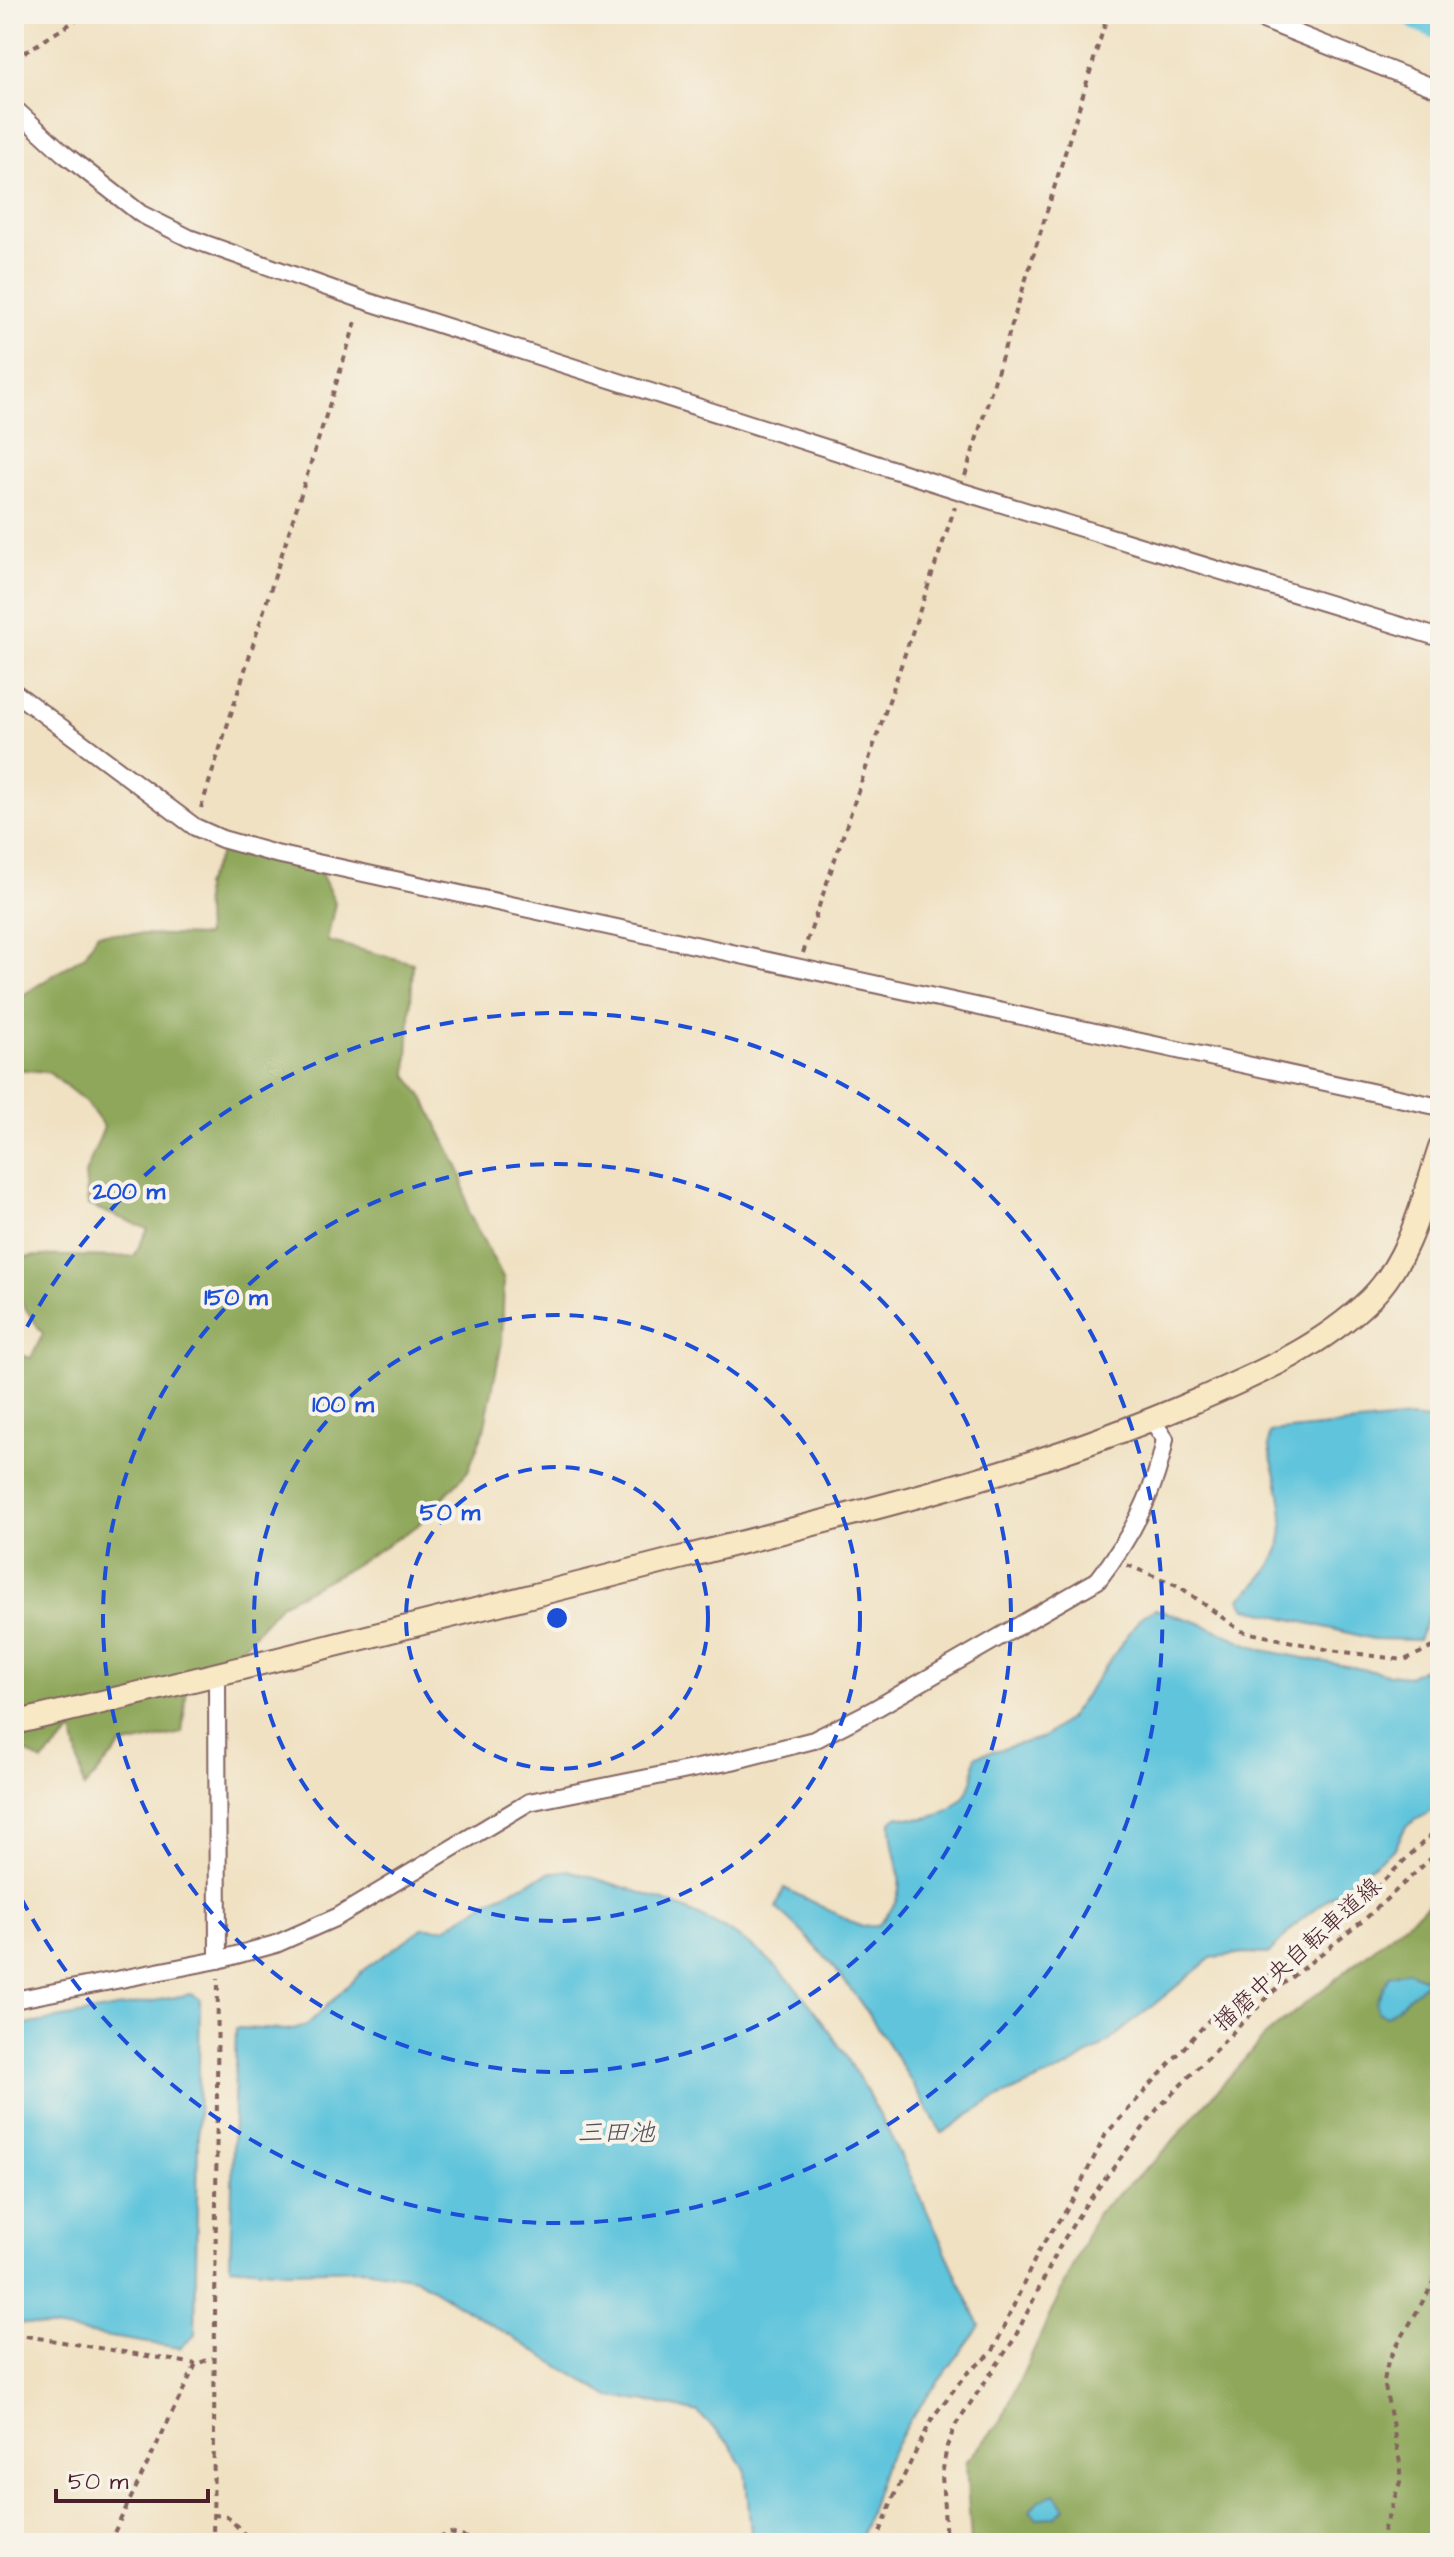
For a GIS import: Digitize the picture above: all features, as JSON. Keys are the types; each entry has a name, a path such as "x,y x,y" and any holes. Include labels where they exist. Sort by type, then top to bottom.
{"street":[{"path":"1248,14 1440,90"},
{"path":"14,108 63,153 141,214 189,238 363,300 960,491 1440,638"},
{"path":"14,692 195,827 222,839 276,854 1440,1107"},
{"path":"14,1723 217,1675 992,1478 1152,1420 1282,1364 1321,1340 1372,1298 1392,1271 1411,1235 1440,1148"},
{"path":"14,2000 218,1960 276,1944 337,1917 529,1802 732,1761 814,1740 873,1710 1062,1604 1098,1580 1123,1548 1161,1464 1165,1439 1152,1420"},
{"path":"217,1675 218,1960"}],"path":[{"path":"14,59 86,14"},
{"path":"195,827 305,472 363,300"},
{"path":"1114,1561 1179,1586 1241,1631 1330,1650 1404,1660 1440,1644"},
{"path":"876,2543 894,2496 933,2417 965,2375 992,2353 1040,2248 1071,2203 1106,2134 1209,2020 1348,1915 1440,1826"},
{"name":"播磨中央自転車道線","path":"946,2543 942,2475 956,2424 1013,2341 1061,2244 1084,2207 1158,2108 1245,2020 1274,1991 1364,1920 1440,1850"},
{"path":"213,2543 218,1960"},
{"path":"1379,2543 1400,2482 1400,2463 1384,2381 1388,2361 1440,2272"},
{"path":"14,2334 196,2364 213,2358"},
{"path":"109,2543 196,2364"},
{"path":"213,2515 227,2516 253,2543"},
{"path":"428,2543 450,2533 485,2543"}],"green space":[{"path":"223,849 321,873 335,903 327,941 413,963 407,1075 426,1102 462,1175 469,1214 504,1279 502,1342 484,1430 468,1471 417,1526 350,1568 281,1604 246,1643 187,1687 182,1733 121,1746 84,1788 73,1731 42,1762 14,1744 14,1353 31,1358 43,1334 14,1292 14,1259 134,1256 148,1229 88,1205 85,1174 104,1127 86,1102 48,1072 14,1069 14,1009 23,995 85,955 98,933 206,936 204,886"},
{"path":"1440,1895 1440,2543 971,2543 966,2462 1001,2421 1097,2213 1157,2159 1265,2036"}],"water":[{"path":"1409,1418 1440,1421 1440,1589 1418,1640 1373,1639 1246,1608 1240,1599 1275,1558 1283,1529 1280,1495 1269,1448 1270,1432"},
{"path":"1155,1609 1200,1623 1262,1650 1388,1674 1409,1676 1440,1659 1440,1806 1406,1826 1395,1848 1298,1922 1269,1954 1243,1953 1211,1958 1107,2043 1069,2067 991,2101 942,2133 848,1985 802,1932 776,1908 784,1888 862,1927 877,1926 890,1912 899,1886 891,1822 898,1816 921,1818 942,1814 967,1792 976,1756 1044,1737 1069,1718 1140,1618"},
{"name":"三田池","path":"568,1870 636,1891 702,1917 743,1940 781,1971 816,2012 880,2116 980,2326 909,2421 885,2464 859,2543 752,2543 745,2469 728,2442 698,2413 658,2403 610,2397 415,2278 365,2269 286,2271 230,2266 236,2028 287,2030 306,2026 366,1968 423,1928 445,1928 490,1900 549,1873"},
{"path":"1407,1971 1428,1980 1387,2016 1377,2012 1376,2003 1389,1976"},
{"path":"191,1994 200,1999 195,2335 180,2348 14,2322 14,2027"},
{"path":"1055,2494 1065,2508 1054,2517 1037,2518 1030,2511 1038,2501"}],"waterway":[{"path":"1421,14 1440,22"}]}
